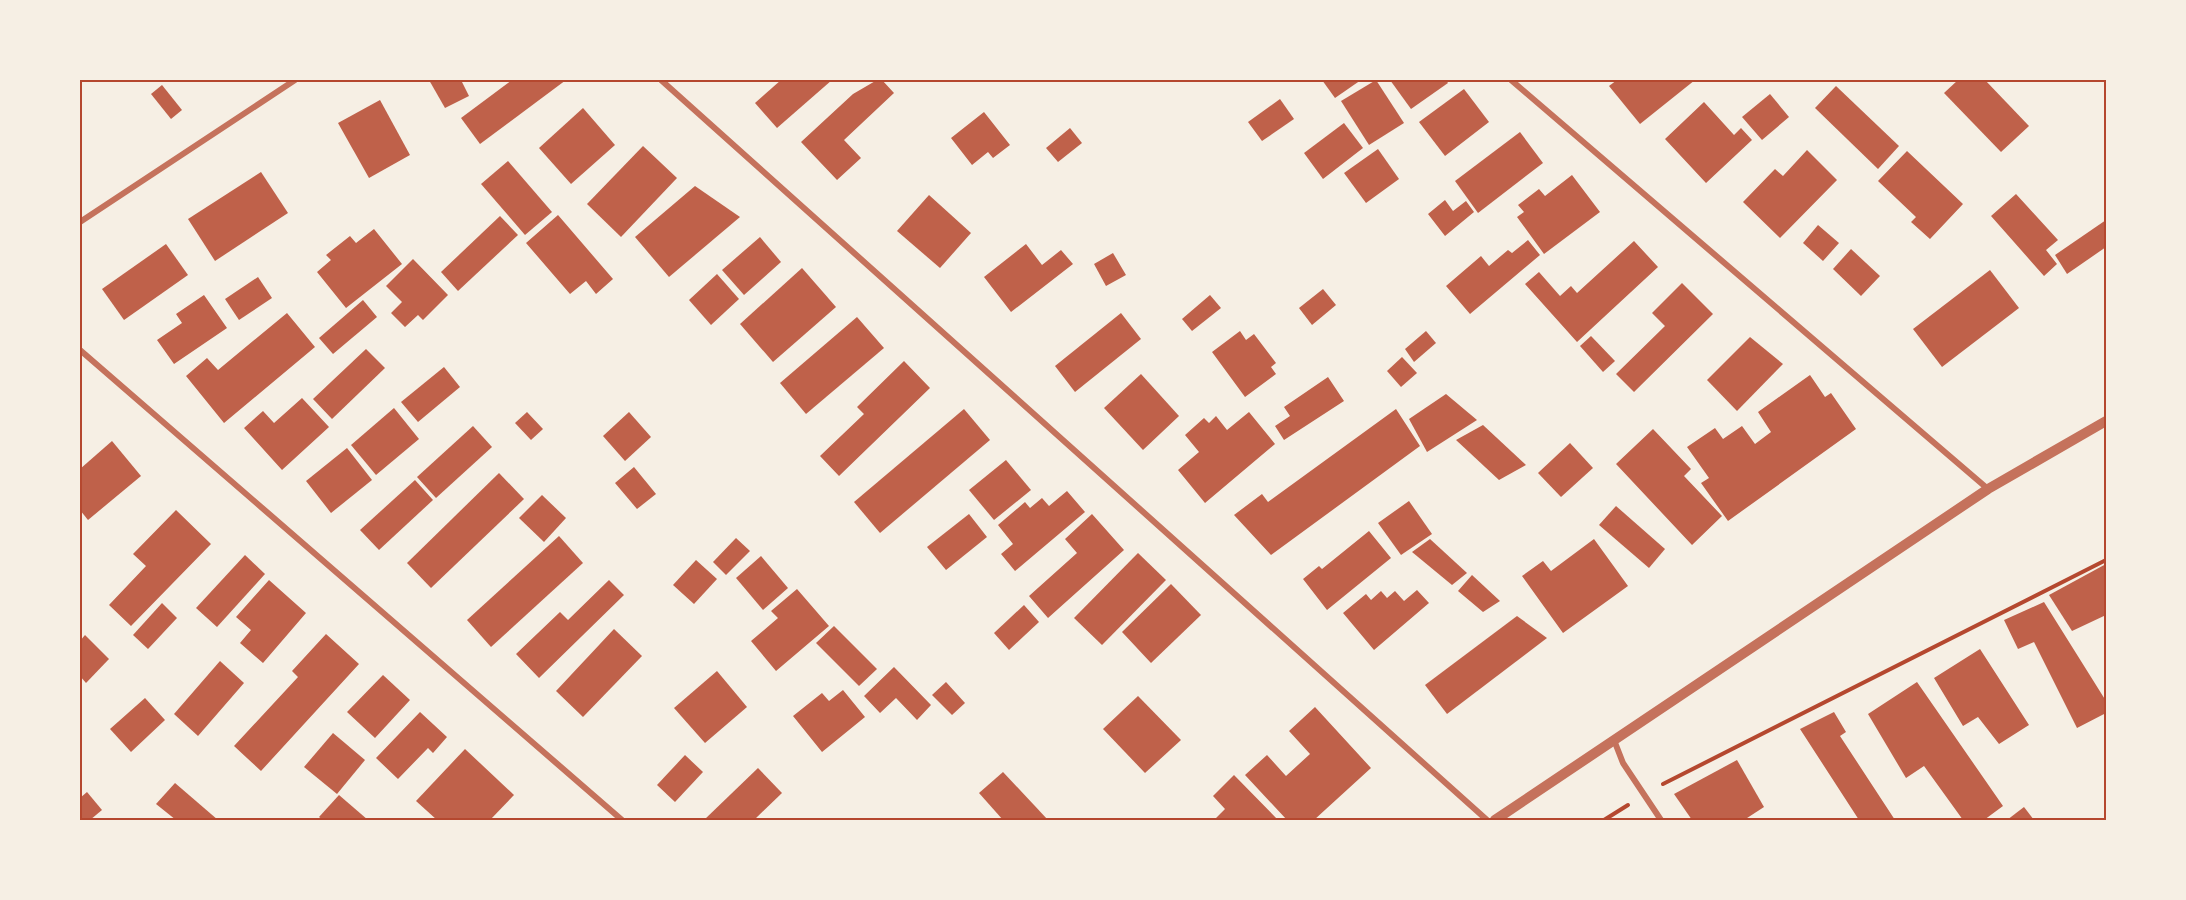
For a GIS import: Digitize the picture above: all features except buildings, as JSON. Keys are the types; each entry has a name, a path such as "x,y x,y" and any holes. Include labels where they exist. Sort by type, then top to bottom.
{"street":[{"path":"80,222 295,80"},
{"path":"662,80 1487,820"},
{"path":"1511,80 1988,489"},
{"path":"80,350 622,820"},
{"path":"1495,820 1988,489 2106,422"},
{"path":"1614,740 1623,763 1661,820"}],"path":[{"path":"1604,820 1644,794 2106,560"}]}
